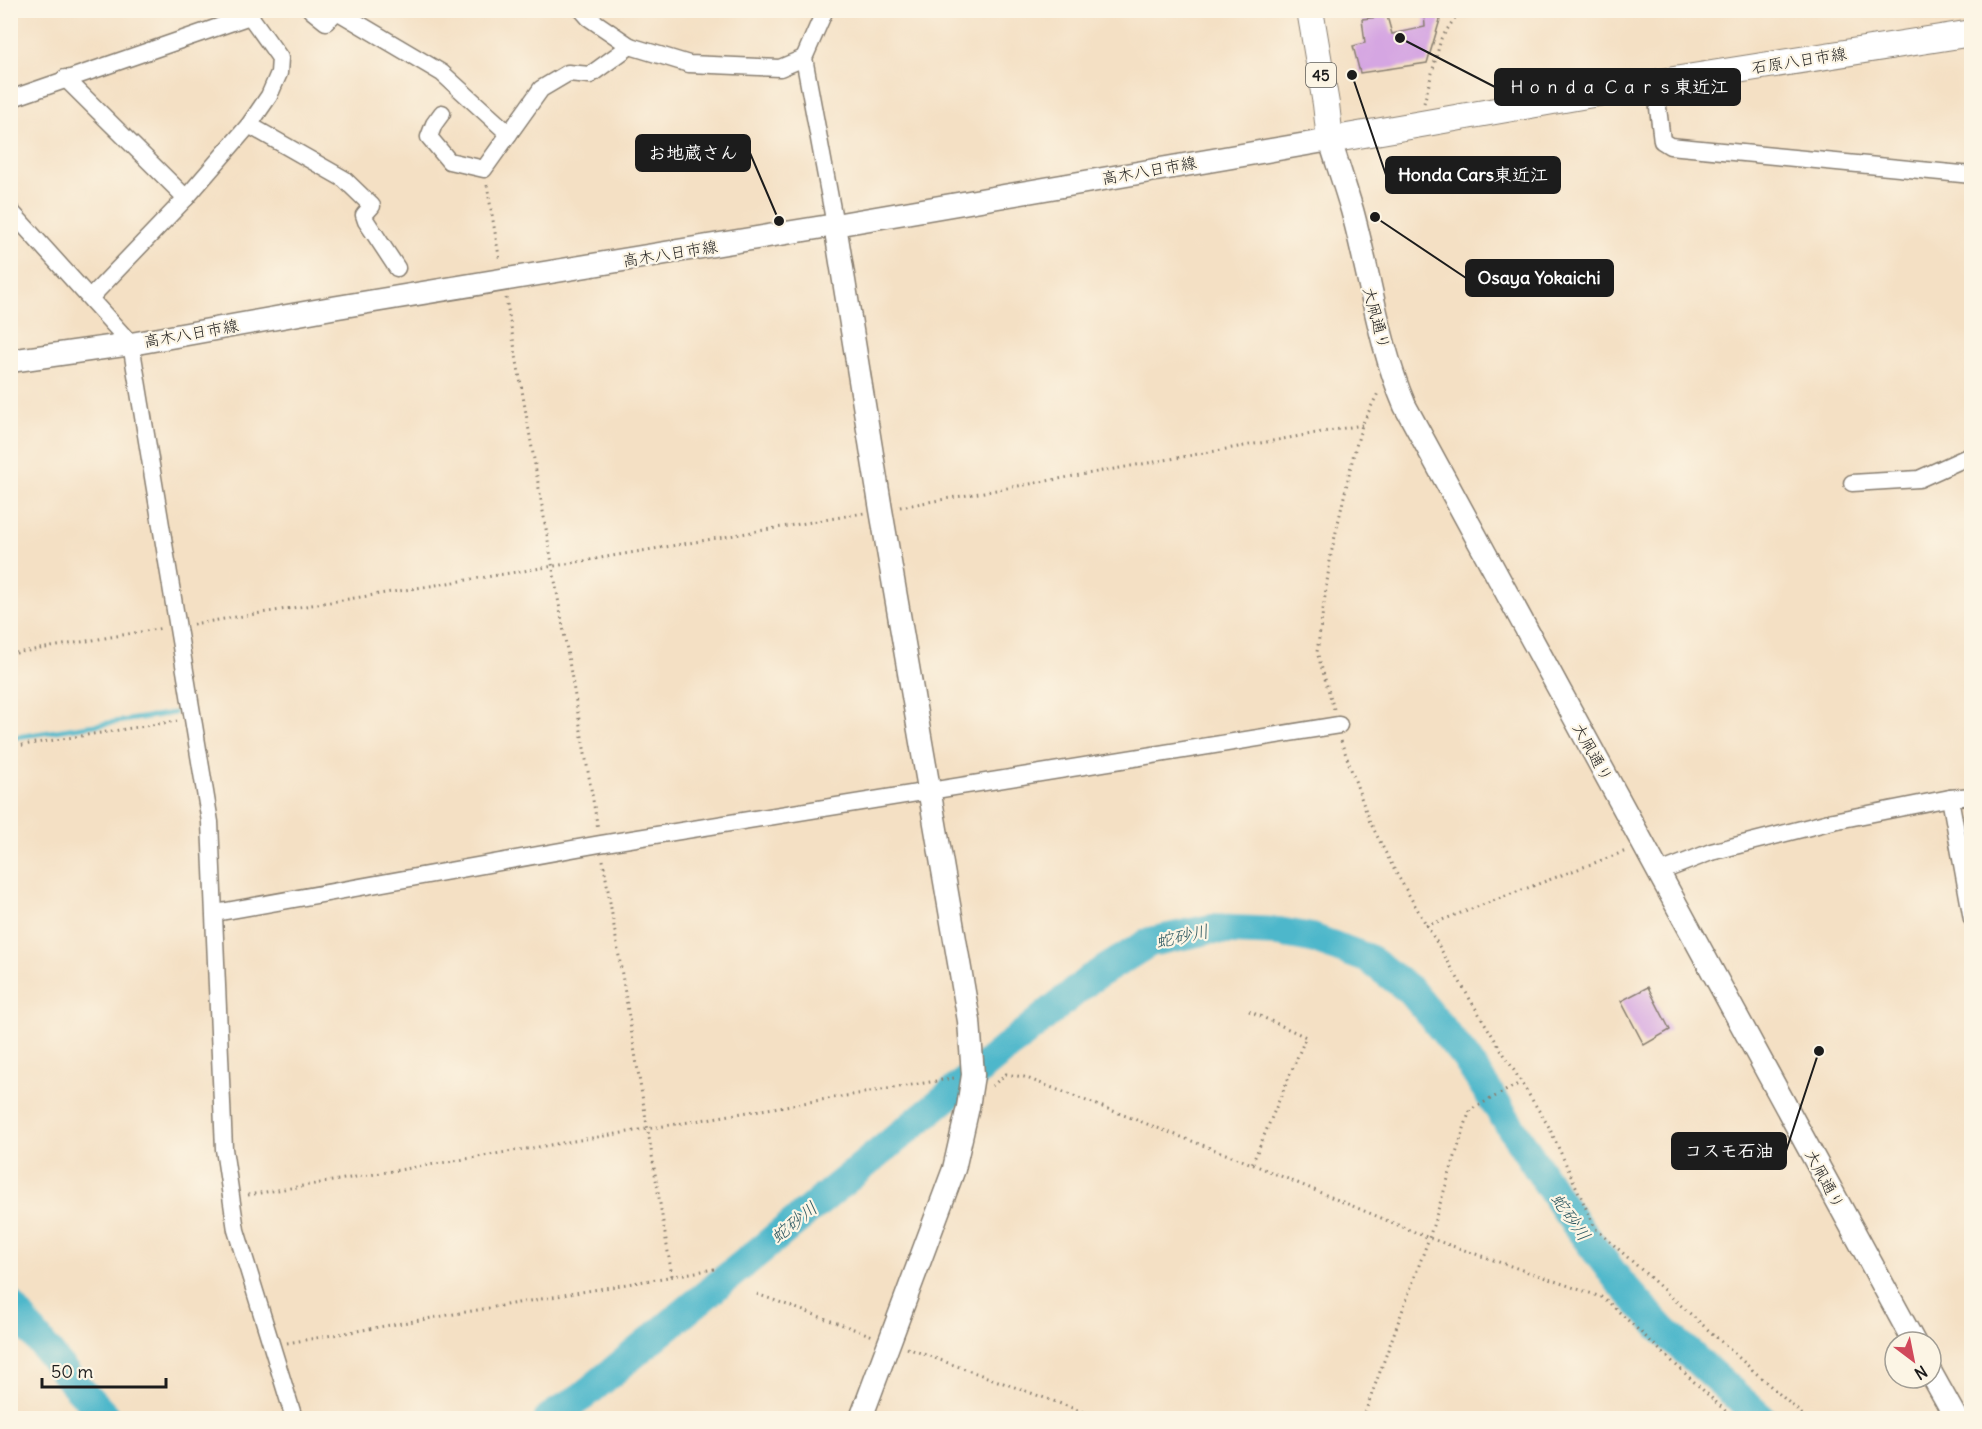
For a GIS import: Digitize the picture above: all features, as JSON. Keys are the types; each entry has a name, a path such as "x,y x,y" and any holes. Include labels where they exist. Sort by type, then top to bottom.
{"main road":[{"name":"45","path":"1310,10 1330,140"},
{"name":"石原八日市線","path":"1330,140 1655,83 1971,33"}],"street":[{"path":"311,10 326,22 337,11 442,73 509,134"},
{"path":"582,10 589,18 630,46 689,64 780,68 804,58"},
{"path":"825,10 804,58 835,225 881,510 969,1021 973,1075 954,1169 861,1419"},
{"path":"10,99 252,13 280,58 279,74 269,96 249,125 186,198 91,297"},
{"path":"442,113 429,136 434,143 449,161 484,169 541,88 568,73 590,75 630,46"},
{"path":"65,78 186,198"},
{"path":"1655,83 1662,141 1670,146 1971,175"},
{"path":"249,125 344,179 372,206 364,215 366,221 397,268"},
{"name":"高木八日市線","path":"10,361 131,344 1330,140"},
{"name":"大凧通り","path":"1330,140 1352,211 1367,281 1393,377 1406,406 1908,1330"},
{"path":"10,210 91,297 131,344 210,822 224,1149 231,1198 236,1230 294,1419"},
{"path":"1852,483 1919,479 1971,455"},
{"path":"215,913 600,844 1339,725"},
{"path":"1660,872 1722,849 1833,821 1971,796"},
{"path":"1950,798 1971,919"},
{"path":"1940,1390 1956,1419"}],"path":[{"path":"1419,125 1441,39 1460,10"},
{"path":"484,169 554,566 672,1276"},
{"path":"1393,377 1382,386 1375,398 1362,425 1353,457 1331,554 1317,652 1339,725 1339,736 1369,820 1426,926 1549,1127 1594,1228 1806,1419"},
{"path":"10,654 554,566 1362,425"},
{"path":"10,747 194,718"},
{"path":"1426,926 1644,845"},
{"path":"1249,1011 1306,1037 1252,1164"},
{"path":"968,1107 980,1106 993,1084 1006,1074 1024,1077 1252,1164 1429,1238 1604,1298 1733,1419"},
{"path":"231,1198 973,1075"},
{"path":"1363,1419 1429,1238 1470,1110 1521,1083"},
{"path":"271,1345 714,1269"},
{"path":"757,1294 1100,1419"}],"building":[{"path":"1443,10 1427,63 1360,73 1353,46 1365,43 1362,19 1387,16 1392,34 1425,27 1424,13"},
{"path":"1648,987 1670,1030 1644,1045 1621,1001"}],"waterway":[{"path":"10,738 174,713"},
{"name":"蛇砂川","path":"549,1418 583,1396 1090,979 1150,942 1211,929 1279,932 1312,938 1369,959 1411,991 1466,1058 1565,1210 1619,1281 1664,1331 1761,1418"},
{"name":"蛇砂川","path":"10,1304 69,1378 107,1418"}],"place":[{"name":"Ｈｏｎｄａ Ｃａｒｓ東近江","path":"1400,38"},
{"name":"Honda Cars東近江","path":"1352,75"},
{"name":"Osaya Yokaichi","path":"1375,217"},
{"name":"お地蔵さん","path":"779,221"},
{"name":"コスモ石油","path":"1819,1051"}]}
